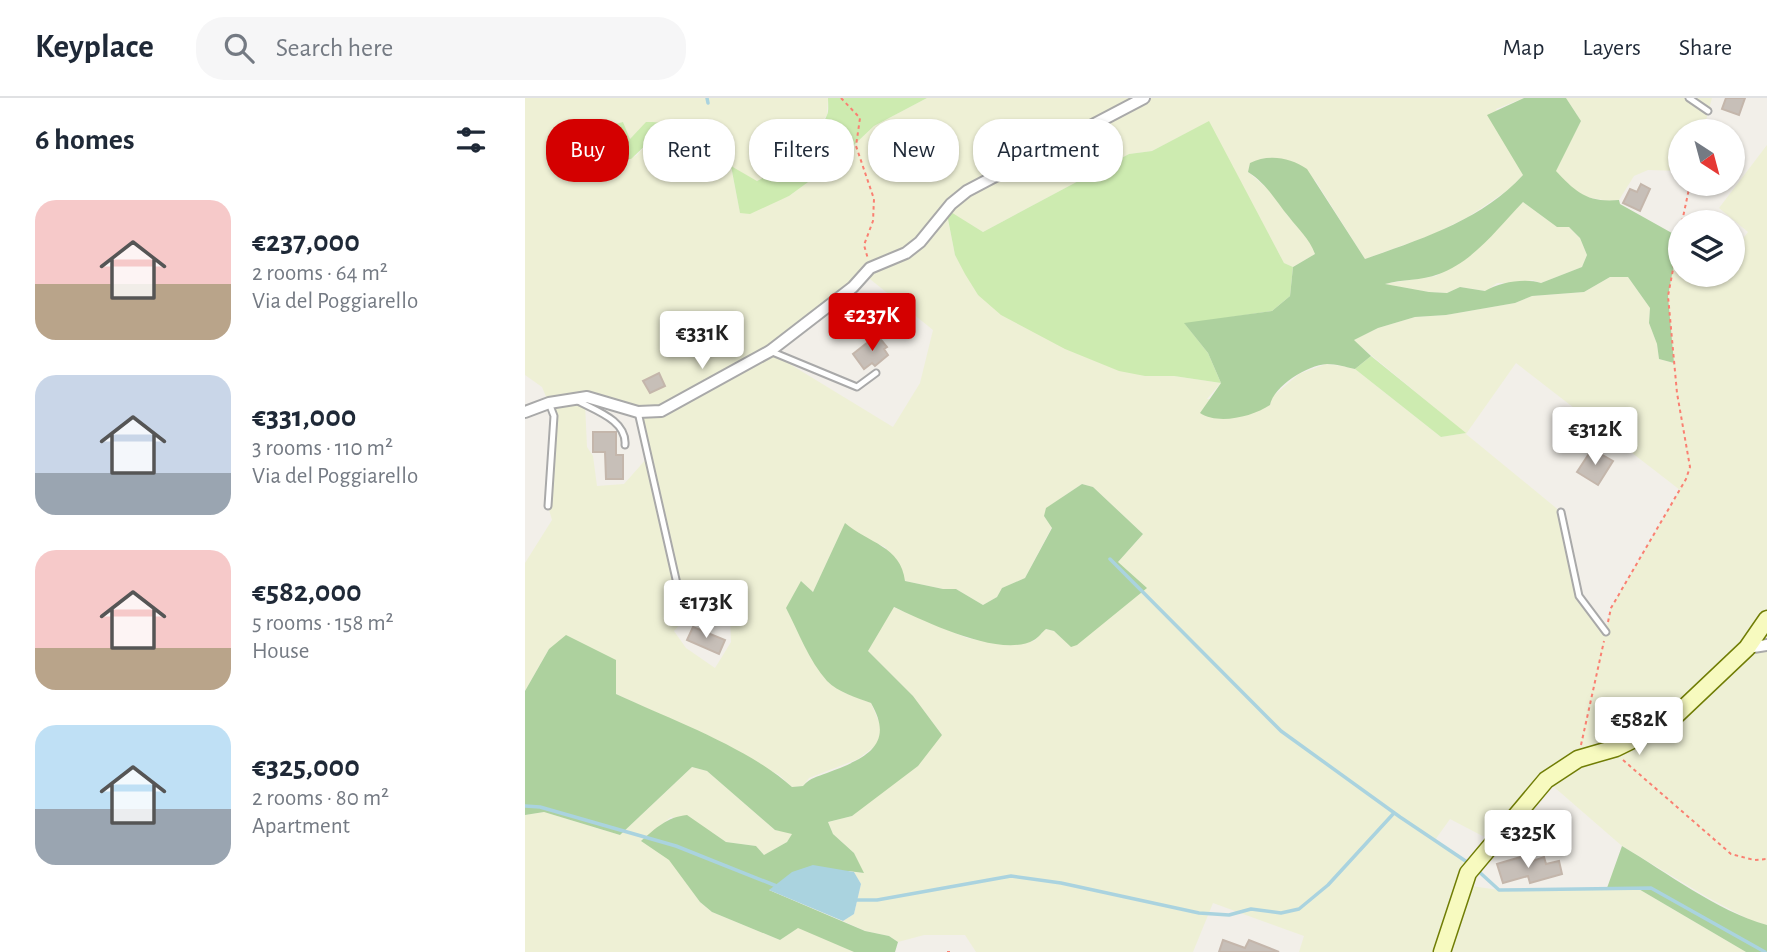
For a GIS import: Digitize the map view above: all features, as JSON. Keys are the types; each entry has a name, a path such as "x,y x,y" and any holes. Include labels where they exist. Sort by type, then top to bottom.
{"street":[{"path":"525,412 549,403 587,397 638,412 661,411 770,351 853,287 870,268 906,253 920,242 951,204 967,191 1144,98"},
{"path":"1442,952 1473,866 1546,780 1578,760 1616,748 1669,722 1747,648 1767,619"},
{"path":"1747,648 1767,645"}],"lane":[{"path":"1689,98 1708,111"},
{"path":"770,351 857,387 876,373"},
{"path":"572,398 618,424 626,436 625,445"},
{"path":"548,506 554,416 549,403"},
{"path":"638,412 685,619"},
{"path":"1561,512 1579,596 1606,632"}],"path":[{"path":"841,98 860,118 856,146 874,199 873,220 864,245 870,268"},
{"path":"1578,760 1611,608 1686,479 1690,467 1677,393 1668,296 1670,287"},
{"path":"1616,748 1619,756 1731,854 1754,860 1767,859"}],"green space":[{"path":"525,98 828,98 827,115 824,119 749,119 749,177 735,169 735,119 643,119 643,126 630,139 629,119 546,119 546,182 629,182 629,157 636,156 643,148 643,182 734,182 740,213 789,196 808,182 854,182 854,145 868,132 868,182 959,182 959,119 887,119 927,98 1524,98 1496,109 1523,175 1508,190 1468,217 1434,234 1365,259 1315,180 1248,172 1275,195 1287,215 1310,240 1315,254 1293,267 1284,263 1208,122 1152,151 1123,157 1123,119 973,119 973,182 1077,182 983,232 946,210 955,255 978,295 1145,376 1174,376 1221,383 1207,399 1270,405 1272,397 1299,374 1326,364 1342,366 1355,369 1441,437 1465,433 1353,340 1378,328 1415,317 1446,315 1515,303 1532,296 1584,292 1610,277 1628,277 1650,308 1649,323 1659,359 1674,363 1668,296 1670,287 1745,287 1745,236 1748,232 1745,230 1745,210 1719,208 1728,196 1745,196 1745,174 1767,145 1767,925 1750,920 1707,897 1622,846 1546,780 1494,842 1450,819 1435,840 1468,862 1464,885 1499,890 1637,888 1746,952 1299,952 1304,936 1213,903 1193,952 976,952 965,935 924,935 898,942 889,936 865,931 843,921 854,914 861,884 854,872 863,873 854,853 833,834 828,822 852,816 942,735 913,696 868,651 893,607 967,638 995,643 1034,641 1045,629 1054,631 1071,646 1118,562 1143,534 1093,487 1082,484 1064,496 1044,516 1052,527 1025,578 1002,588 997,597 983,605 956,589 905,581 885,547 858,535 845,524 813,592 801,581 828,682 843,692 871,703 882,729 879,743 858,759 809,778 803,786 792,787 779,775 616,694 549,649 525,691 525,563 552,520 548,506 554,416 542,387 525,375","holes":["865,275 933,330 920,383 893,427 770,352","1516,363 1680,490 1611,608 1606,631 1579,596 1561,512 1466,434","587,397 638,412 648,457 624,484 597,486 593,456 587,447","699,610 730,615 731,642 715,668 686,648 674,631 685,619"]},
{"path":"828,98 927,98 887,119 868,119 868,132 854,145 854,119 825,119 828,113"},
{"path":"1524,98 1566,98 1581,121 1556,171 1570,185 1590,198 1619,200 1620,204 1668,231 1668,296 1674,363 1659,359 1649,323 1650,308 1628,277 1610,277 1584,292 1532,296 1515,303 1446,315 1415,317 1378,328 1354,340 1371,356 1355,369 1327,364 1310,368 1285,384 1270,405 1245,416 1225,419 1207,417 1200,413 1221,383 1208,353 1184,323 1272,311 1290,296 1293,267 1315,254 1307,239 1270,193 1248,172 1250,163 1264,158 1279,158 1307,169 1365,259 1470,216 1507,191 1523,175 1487,115","holes":["1523,202 1557,227 1569,227 1580,238 1587,255 1582,267 1541,283 1513,282 1485,291 1460,287 1447,293 1385,284 1432,276 1463,261 1485,243"]},
{"path":"1566,98 1712,98 1706,119 1668,119 1668,171 1648,170 1634,176 1619,200 1608,201 1581,196 1555,171 1581,121"},
{"path":"1209,121 1284,263 1293,267 1290,296 1272,311 1185,324 1208,353 1221,383 1119,371 1065,349 1001,315 978,295 955,255 946,209 983,232 1077,182 1123,182 1123,157 1152,151"},
{"path":"643,125 643,148 631,159 629,137 630,139"},
{"path":"735,168 749,176 749,182 808,182 789,196 750,214 740,213 734,182"},
{"path":"1523,202 1557,227 1569,227 1580,238 1587,255 1582,267 1541,283 1532,280 1523,283 1497,283 1486,291 1460,287 1447,293 1429,292 1383,284 1436,276 1472,253"},
{"path":"1371,356 1466,433 1441,437 1355,369"},
{"path":"1082,484 1093,487 1143,534 1118,562 1147,588 1071,647 1054,631 1046,629 1034,640 1020,645 983,642 943,629 894,607 868,651 913,696 942,735 918,766 852,816 828,822 833,834 854,853 864,873 848,871 769,890 865,931 889,936 898,942 895,952 854,952 798,928 780,940 712,912 700,902 669,860 641,841 657,828 673,818 687,815 726,842 756,846 764,855 787,842 792,834 775,830 707,771 692,767 620,835 544,812 525,815 525,691 549,649 566,635 616,660 616,694 732,747 792,787 803,786 811,779 864,756 878,740 880,730 871,703 848,694 827,681 809,655 786,608 801,581 813,592 845,523 890,553 902,569 905,581 956,589 983,605 997,597 1002,588 1025,578 1052,528 1044,516 1046,508"},
{"path":"692,767 707,771 775,830 793,833 787,842 764,855 756,846 726,842 713,833 671,817 641,841 669,859 700,902 712,912 780,940 798,927 854,952 525,952 525,815 544,812 620,835"},
{"path":"1622,846 1710,901 1767,925 1767,952 1746,952 1637,888 1607,888"}],"water":[{"path":"813,865 854,872 861,884 854,914 843,921 769,890 792,872"}],"building":[{"path":"1726,98 1745,98 1739,115 1722,109"},
{"path":"1641,184 1650,189 1640,211 1623,203 1630,189 1637,192"},
{"path":"877,335 887,347 884,349 888,355 875,366 872,363 864,369 853,354"},
{"path":"659,373 665,386 650,393 643,381"},
{"path":"593,432 616,432 616,455 623,455 623,479 606,479 605,452 593,452"},
{"path":"1592,449 1613,461 1598,485 1577,472"},
{"path":"693,627 725,640 719,654 687,640"},
{"path":"1524,856 1527,863 1544,857 1546,864 1559,861 1562,874 1530,883 1528,876 1503,883 1497,864"},
{"path":"1223,940 1245,948 1249,940 1279,952 1219,952"}],"waterway":[{"path":"707,98 708,103"},
{"path":"1110,559 1281,731 1470,864"},
{"path":"525,806 540,807 676,846 779,887"},
{"path":"855,900 877,900 1011,876 1061,883 1199,913 1229,915 1251,909 1281,913 1299,909 1328,885 1394,813"},
{"path":"1476,869 1499,890 1651,888 1765,952"}]}
